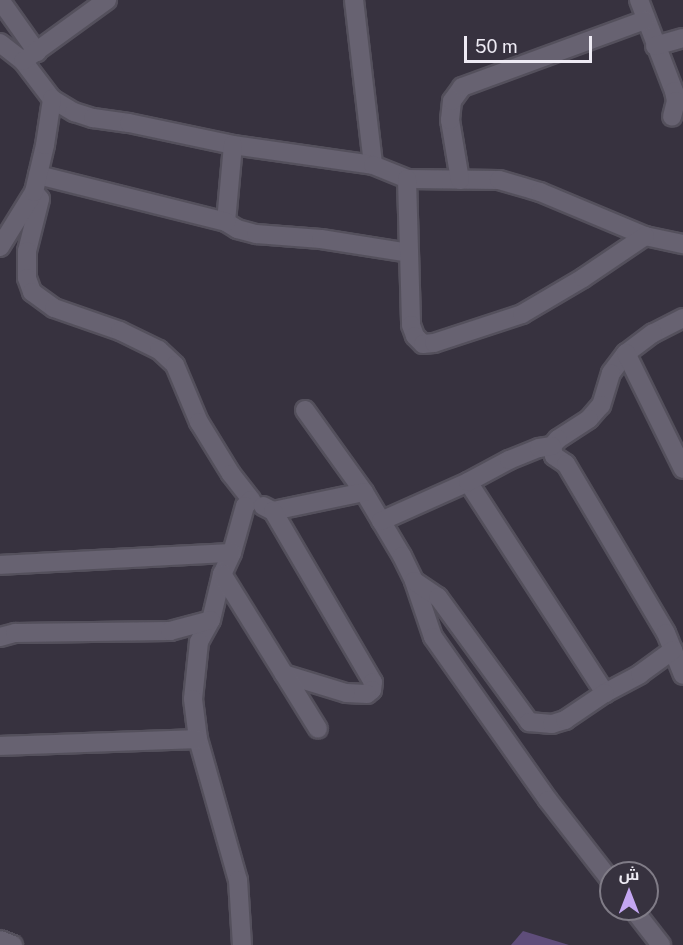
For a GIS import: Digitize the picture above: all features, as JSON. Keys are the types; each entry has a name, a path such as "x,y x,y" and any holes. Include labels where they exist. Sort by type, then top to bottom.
{"street":[{"path":"0,0 52,99 74,112 93,118 129,123 233,145 373,165 407,179 499,180 540,192 645,236 683,244"},
{"path":"30,56 107,0"},
{"path":"354,0 373,165"},
{"path":"639,0 655,46 675,91 676,101 672,117"},
{"path":"460,180 450,120 452,101 462,87 645,20"},
{"path":"655,46 683,38"},
{"path":"0,43 30,56"},
{"path":"2,243 36,183 52,99"},
{"path":"226,222 233,145"},
{"path":"407,179 411,325 415,336 423,344 522,314 583,278 645,236"},
{"path":"36,183 226,222 237,229 256,234 321,239 409,254"},
{"path":"36,183 40,199 27,251 27,278 32,292 54,308 120,331 159,350 175,365 200,422 231,474 251,500 273,511 373,682 372,690 361,694 346,693 284,674"},
{"path":"381,521 468,482 509,460 539,448 552,447 558,439 589,419 601,405 611,373 626,353 653,333 683,318"},
{"path":"626,353 683,469"},
{"path":"305,410 364,492 381,521 414,581 434,638 548,800 599,866"},
{"path":"552,447 554,456 566,464 666,633 683,675"},
{"path":"468,482 605,693"},
{"path":"273,511 364,492"},
{"path":"242,945 244,934 238,880 198,739 193,699 199,642 211,620 222,574 232,553 246,506 251,500"},
{"path":"0,565 232,553"},
{"path":"222,574 318,729"},
{"path":"414,581 438,597 529,722 552,724 565,720 605,693 640,674 673,650"},
{"path":"0,637 15,633 170,631 211,620"},
{"path":"0,746 198,739"},
{"path":"642,921 661,945"},
{"path":"0,940 13,945"}],"shaded area":[{"path":"523,931 569,945 511,945"}]}
